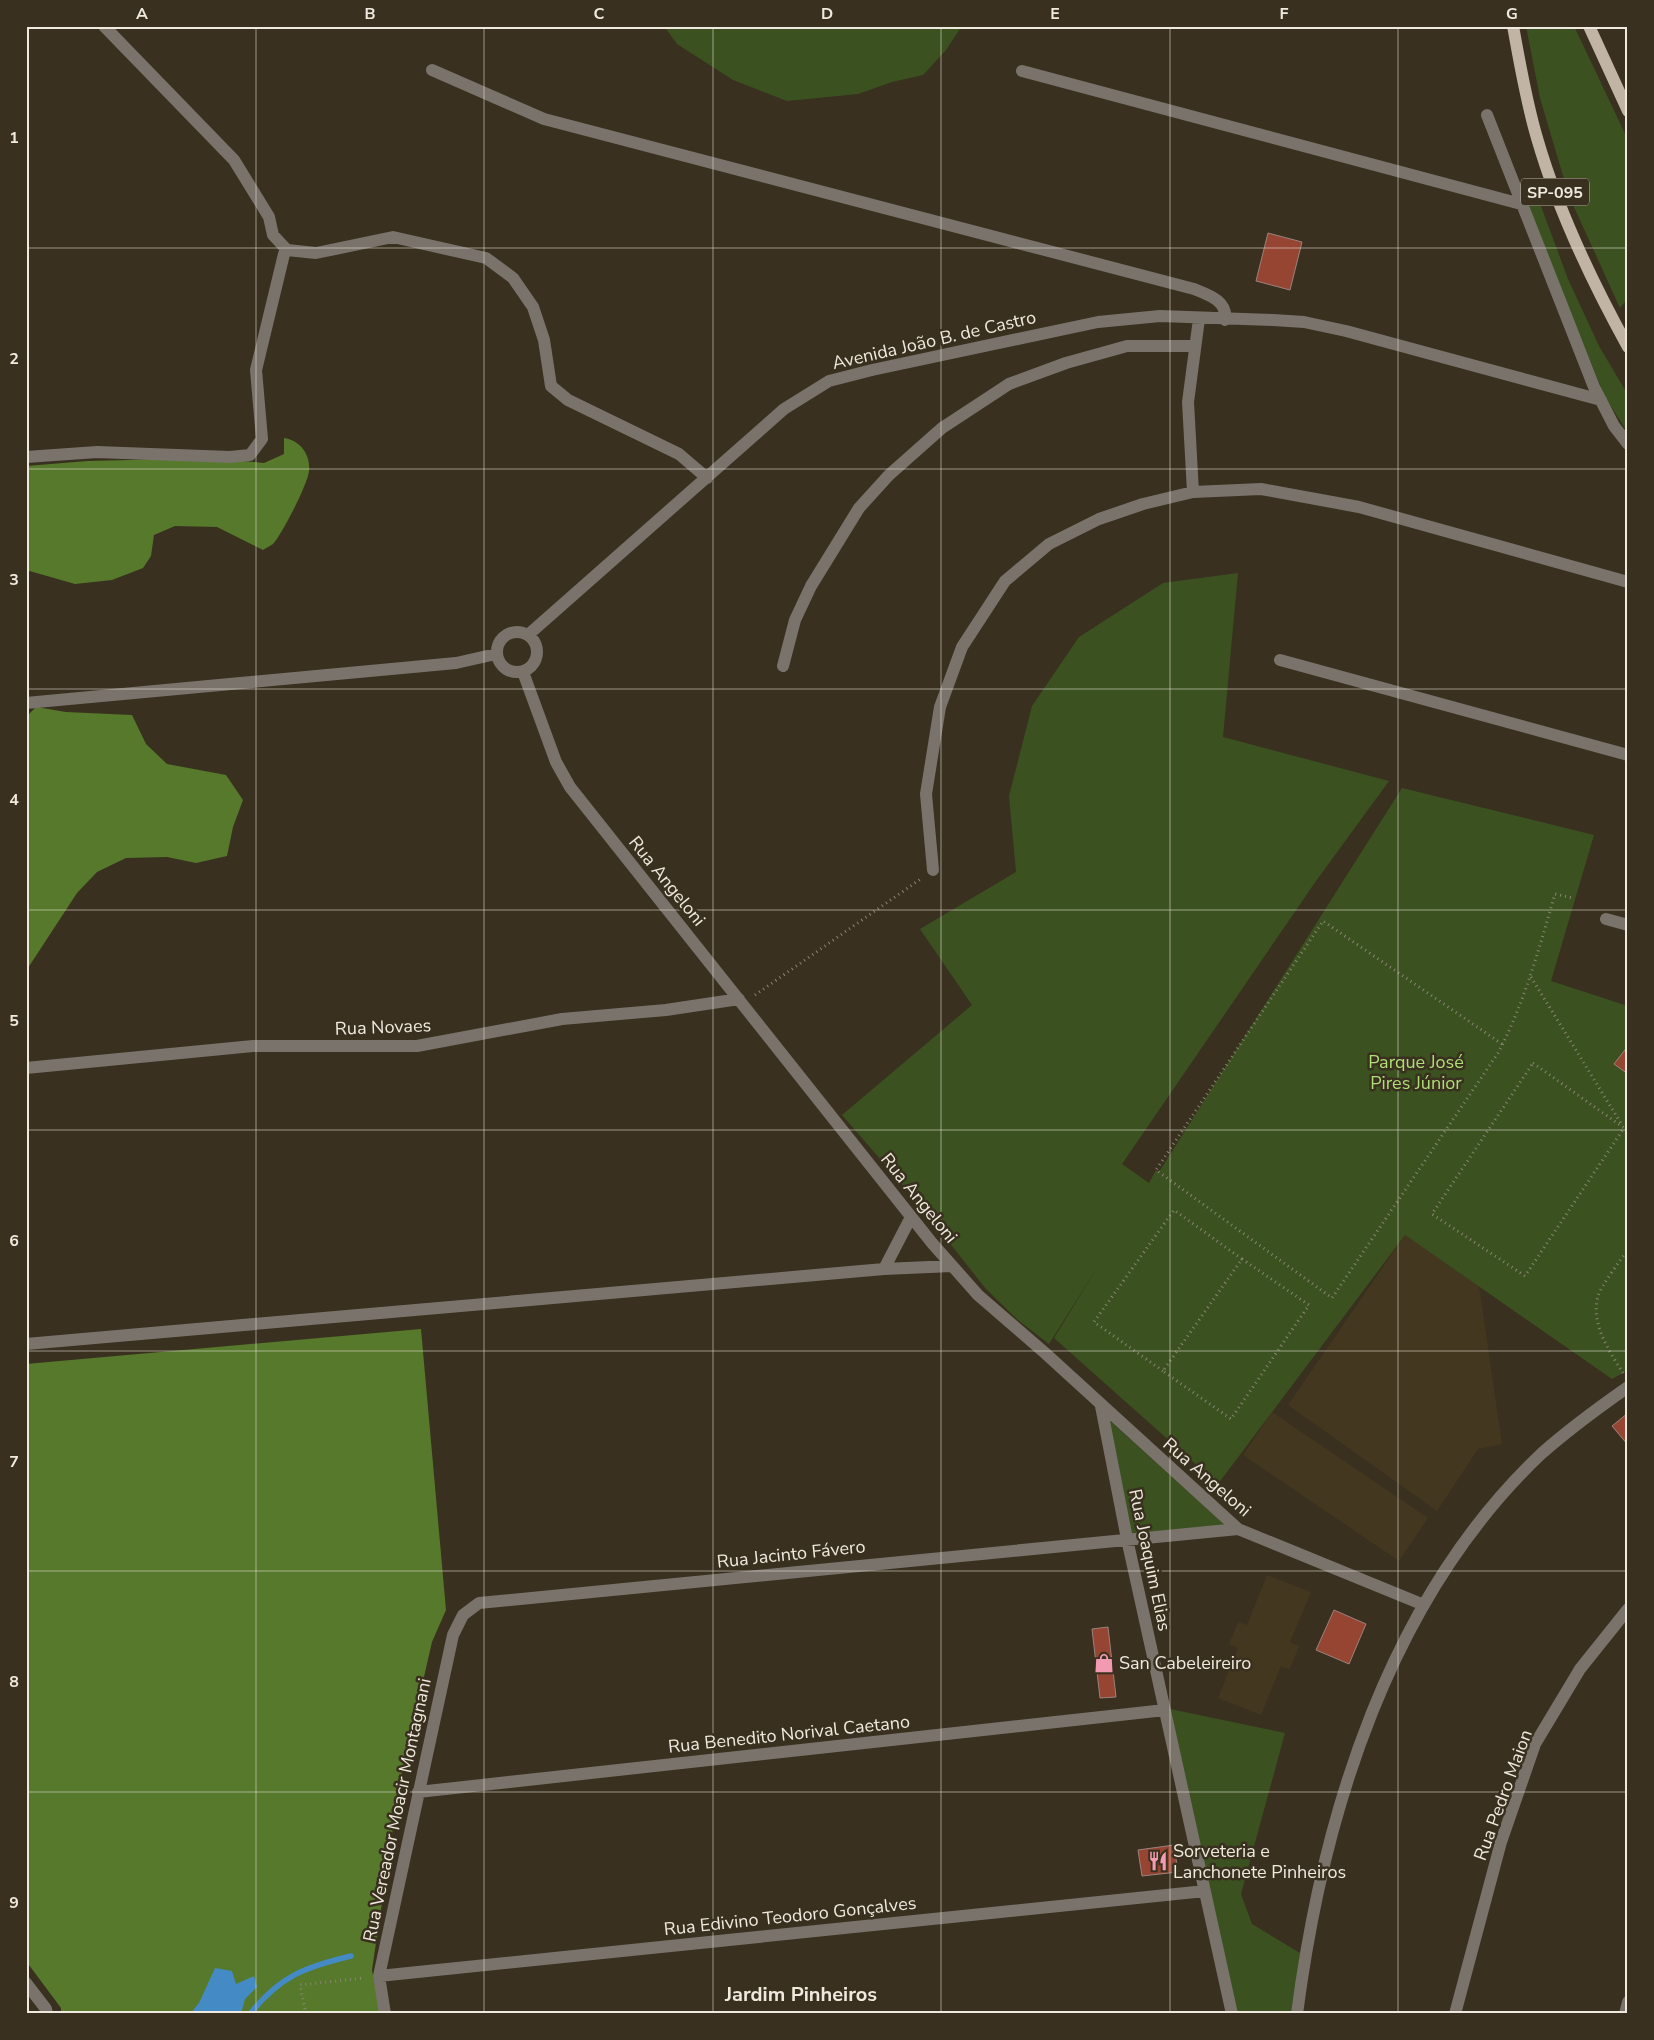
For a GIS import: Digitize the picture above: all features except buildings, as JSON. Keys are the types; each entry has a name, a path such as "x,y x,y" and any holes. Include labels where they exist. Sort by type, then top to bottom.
{"main road":[{"name":"SP-095","path":"1513,26 1536,138 1551,182 1574,241 1600,298 1628,347"},
{"path":"1589,26 1628,112"}],"street":[{"path":"104,26 234,160 269,217 273,235 287,250 316,254 393,237 486,258 513,278 533,307 544,340 550,386 568,400 678,454 707,478"},
{"path":"432,70 544,118 1194,289 1217,299 1225,308 1225,320"},
{"path":"1022,71 1521,204"},
{"path":"1487,115 1601,400 1614,426 1628,444"},
{"path":"26,457 98,452 230,457 250,455 262,439 256,370 284,254 287,250"},
{"name":"Avenida João B. de Castro","path":"528,635 784,409 829,381 872,370 1098,322 1160,316 1304,322 1346,331 1601,400"},
{"path":"1193,492 1188,402 1199,319"},
{"path":"783,666 795,620 811,586 859,508 890,475 942,428 1009,384 1066,364 1127,346 1195,346"},
{"path":"933,870 926,794 940,707 962,648 1004,581 1049,544 1100,519 1143,504 1193,492 1261,489 1359,507 1628,582"},
{"path":"520,631 528,635 537,647 535,662 523,672 508,671 498,661 496,654 498,645 503,637 510,632 520,631"},
{"path":"26,703 456,663 496,654"},
{"path":"1280,660 1628,755"},
{"name":"Rua Angeloni","path":"523,672 556,762 570,787 912,1217 978,1295 1045,1353 1238,1529 1424,1605"},
{"path":"1606,919 1628,925"},
{"name":"Rua Novaes","path":"26,1068 253,1046 416,1046 562,1019 741,1001"},
{"path":"884,1269 912,1217"},
{"path":"26,1344 884,1269 952,1266"},
{"path":"1297,2014 1305,1952 1342,1795 1377,1698 1424,1605 1458,1552 1494,1506 1536,1461 1604,1404 1628,1387"},
{"name":"Rua Joaquim Elias","path":"1101,1406 1127,1539 1232,2014"},
{"name":"Rua Jacinto Fávero","path":"463,1615 479,1603 1238,1529"},
{"name":"Rua Pedro Maion","path":"1455,2014 1501,1842 1536,1744 1580,1669 1628,1609"},
{"name":"Rua Vereador Moacir Montagnani","path":"386,2014 379,1976 453,1634 463,1615"},
{"name":"Rua Benedito Norival Caetano","path":"418,1792 1165,1710"},
{"name":"Rua Edivino Teodoro Gonçalves","path":"379,1976 1205,1891"},
{"path":"26,1983 47,2014"},
{"path":"1625,2014 1628,2002"}],"path":[{"path":"741,1001 933,870"},
{"path":"1502,1044 1323,921 1156,1170 1332,1298 1502,1044 1531,977 1555,894 1573,898"},
{"path":"1531,977 1624,1128"},
{"path":"1533,1063 1624,1128 1525,1276 1432,1214 1533,1063"},
{"path":"1174,1210 1242,1258 1309,1306 1231,1419 1094,1322 1174,1210"},
{"path":"1628,1250 1598,1296 1598,1315 1604,1344 1628,1380"},
{"path":"1163,1371 1242,1258"},
{"path":"306,2014 300,1985 379,1976"}],"shaded area":[{"path":"1405,1235 1479,1286 1502,1444 1478,1449 1437,1511 1288,1405"},
{"path":"1272,1412 1428,1518 1399,1561 1243,1455"},
{"path":"1267,1575 1311,1592 1290,1642 1299,1646 1290,1669 1281,1666 1261,1715 1218,1698 1238,1648 1229,1644 1238,1622 1247,1625"}],"green space":[{"path":"664,26 962,26 946,50 923,75 892,82 858,94 787,101 733,80 677,44"},
{"path":"1526,26 1574,26 1628,140 1628,298 1620,308 1569,196 1540,98"},
{"path":"1538,198 1568,279 1599,346 1628,395 1628,433 1605,397 1526,204 1531,199"},
{"path":"284,438 290,439 303,449 308,459 308,477 300,497 282,530 273,544 263,550 217,527 175,526 154,535 151,556 143,568 112,580 75,584 26,570 26,466 88,461 211,458 264,463 284,454"},
{"name":"Parque José Pires Júnior","path":"1238,573 1223,737 1389,781 1316,881 1122,1164 1149,1183 1156,1170 1159,1172 1402,788 1594,835 1551,981 1628,1006 1628,1370 1612,1379 1405,1235 1218,1484 1054,1338 1100,1263 1049,1344 1018,1320 986,1289 914,1198 842,1115 972,1005 920,929 1016,872 1009,796 1032,706 1079,637 1163,583"},
{"path":"36,707 66,712 132,715 146,744 167,764 226,775 243,800 233,827 227,856 196,863 167,857 126,858 97,872 77,893 26,971 26,717"},
{"path":"421,1329 446,1610 432,1642 400,1781 372,1970 380,2014 61,2014 61,2008 26,1961 26,1364"},
{"path":"1109,1420 1226,1526 1131,1533"},
{"path":"1170,1709 1285,1733 1241,1894 1252,1924 1300,1953 1293,2014 1237,2014"}],"water":[{"path":"215,1968 232,1971 236,1984 254,1976 257,1987 245,1999 241,2014 190,2014 199,2003"}],"waterway":[{"path":"250,2014 272,1990 294,1975 320,1964 351,1956"}],"place":[{"name":"San Cabeleireiro","path":"1104,1663"},
{"name":"Sorveteria e Lanchonete Pinheiros","path":"1158,1861"}],"district":[{"name":"Jardim Pinheiros","path":"801,1994"}]}
